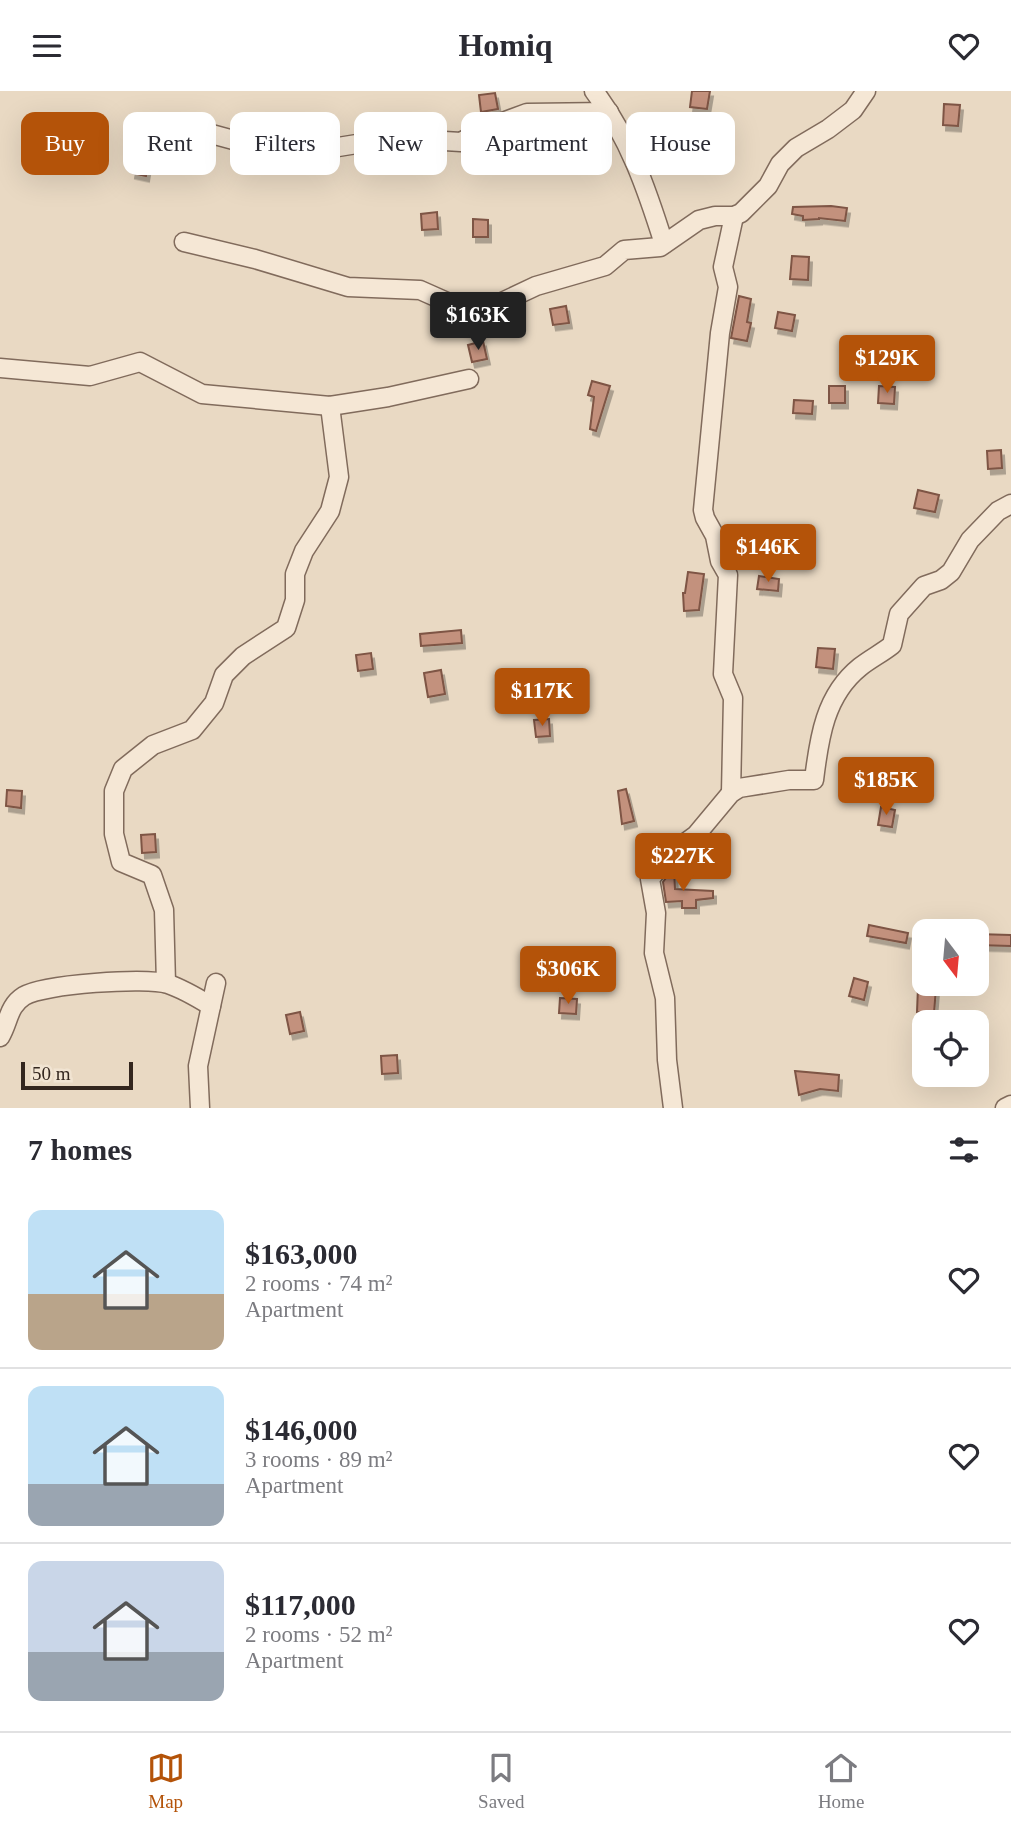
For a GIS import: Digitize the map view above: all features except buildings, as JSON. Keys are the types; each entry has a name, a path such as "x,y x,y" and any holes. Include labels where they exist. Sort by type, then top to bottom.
{"street":[{"path":"594,91 609,112"},
{"path":"184,242 255,259 348,287 420,290 456,306 481,312 536,286 605,266 624,250 660,247 699,220 741,213 768,186 780,164 796,148 853,110 866,91"},
{"path":"612,117 635,158 664,244"},
{"path":"216,135 259,147 332,148 394,138 461,142"},
{"path":"732,793 733,698 723,674 728,575 720,561 715,536 703,510 720,333 728,287 723,267 734,216"},
{"path":"0,368 90,376 140,362 202,394 330,406 388,397 469,379"},
{"path":"166,983 164,910 152,875 121,862 114,834 114,791 123,769 153,745 192,730 214,703 224,675 243,656 286,628 295,600 295,574 304,551 330,512 339,477 330,406"},
{"path":"673,1108 667,1060 665,998 654,953 656,913 650,880 670,854 696,835 739,787 814,780 824,721 831,700 844,682 861,666 892,645 899,614 924,586 941,580 951,572 970,540 998,512 1011,504"},
{"path":"0,1037 10,1008 25,995 62,986 114,982 166,983 211,1006"},
{"path":"200,1108 198,1066 216,983"},
{"path":"1006,1108 1011,1105"}]}
